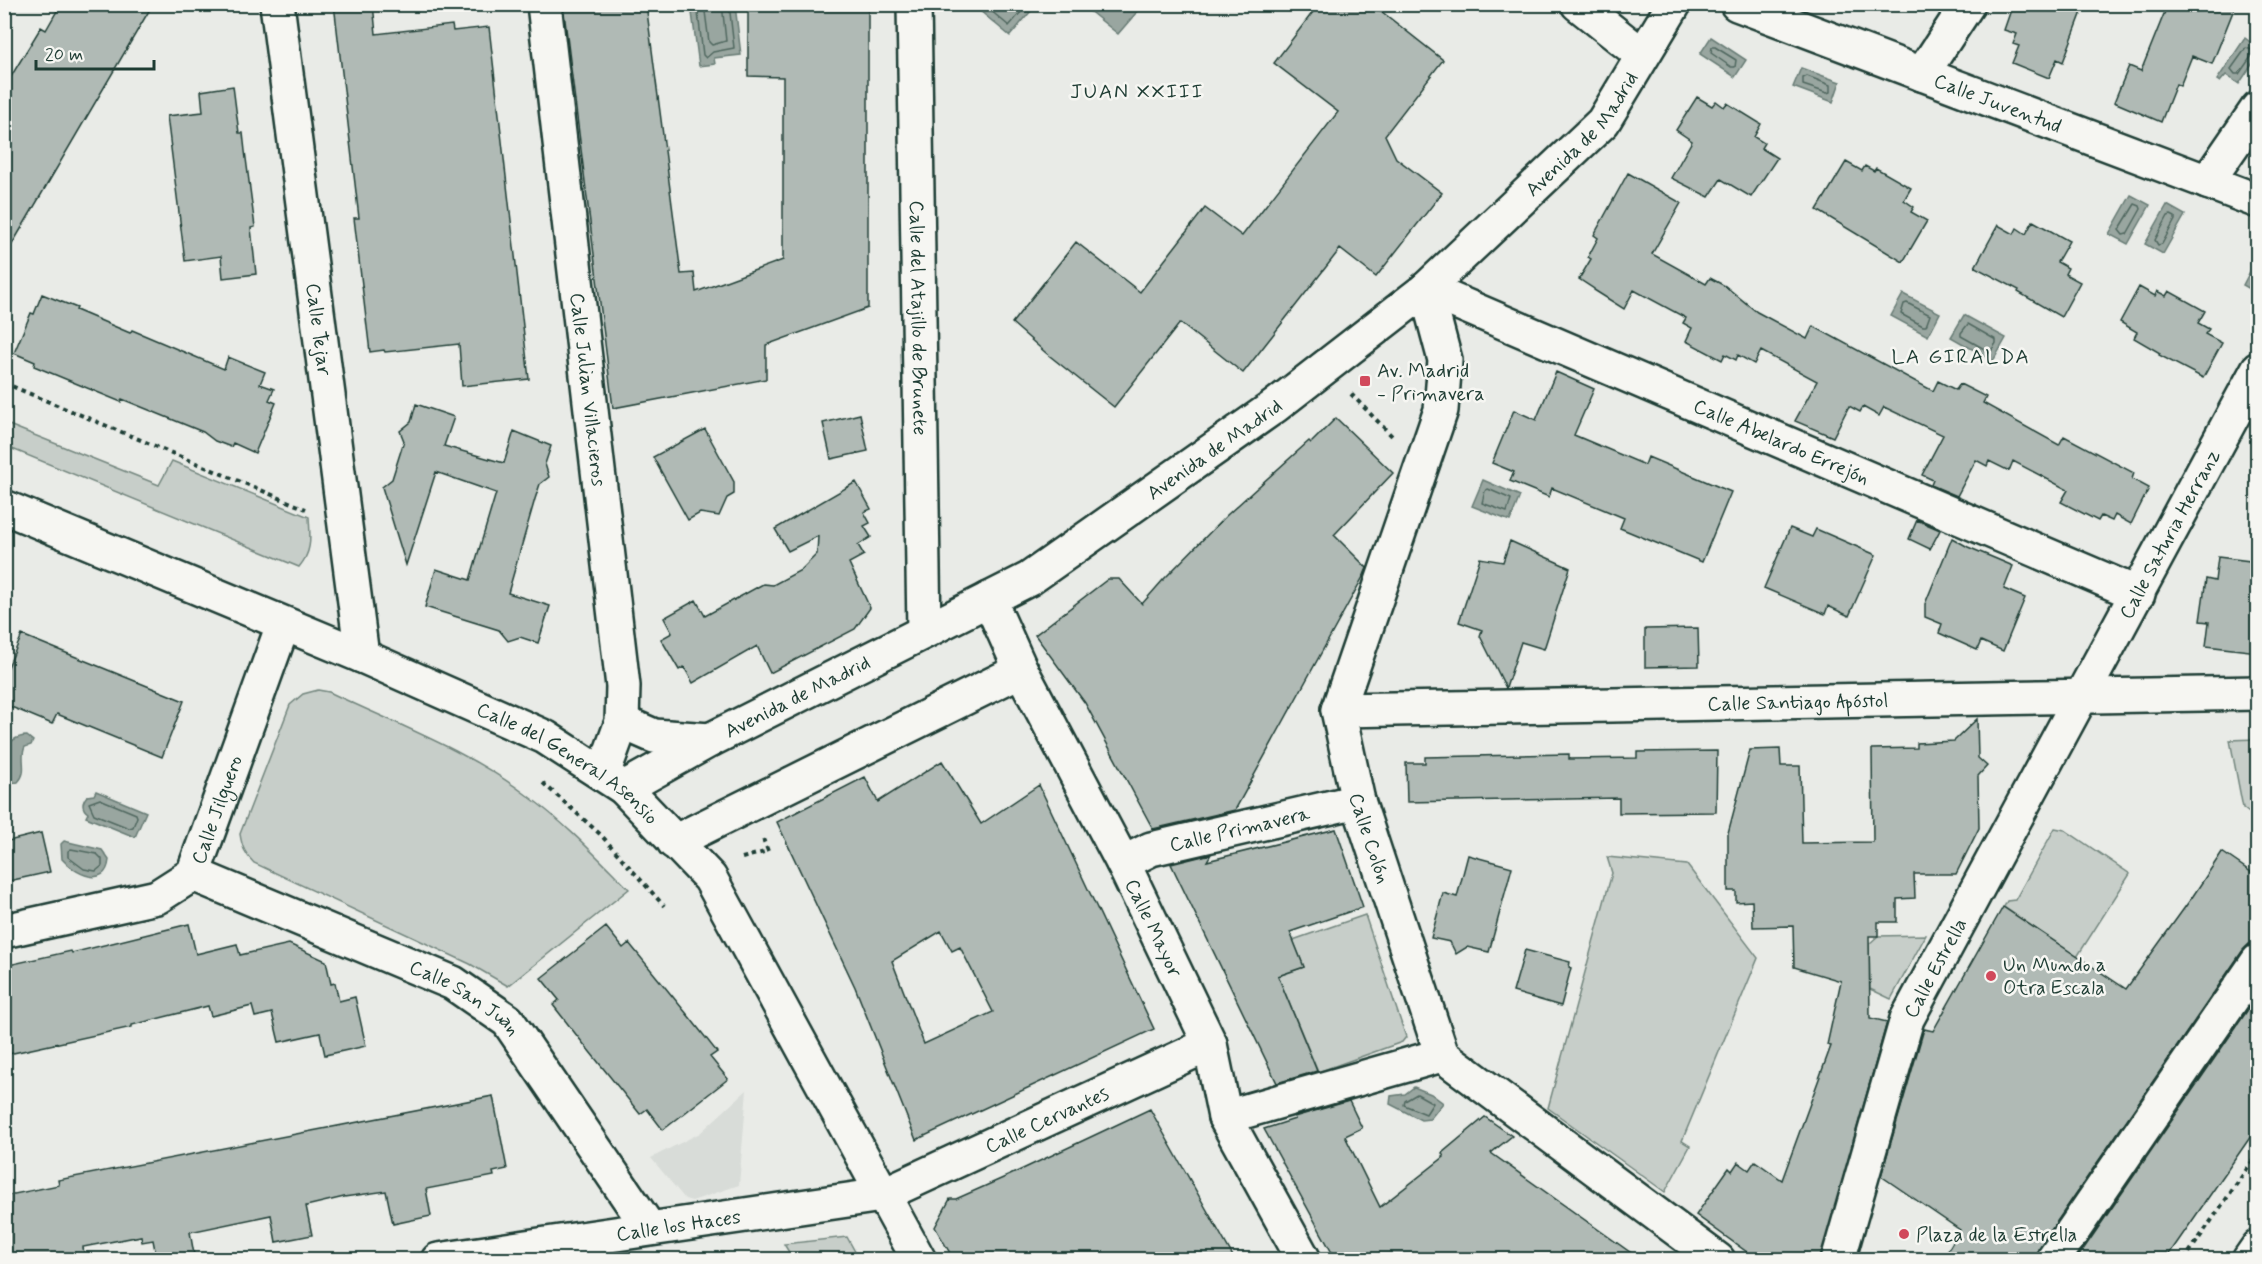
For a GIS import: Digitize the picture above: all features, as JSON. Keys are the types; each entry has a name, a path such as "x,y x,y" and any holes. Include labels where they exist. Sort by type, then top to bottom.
{"street":[{"name":"Calle Tejar","path":"277,4 362,656"},
{"name":"Calle Julian Villacieros","path":"544,4 623,686 622,722 614,781"},
{"name":"Calle del Atajillo de Brunete","path":"914,4 924,631"},
{"name":"Avenida de Madrid","path":"1578,4 1642,56"},
{"name":"Avenida de Madrid","path":"614,781 710,740 1039,572 1275,406 1426,289 1603,122 1674,4"},
{"name":"Calle Juventud","path":"1737,4 2258,201"},
{"path":"1922,75 1968,4"},
{"path":"2207,182 2258,108"},
{"path":"1338,710 1441,410 1445,360 1426,289"},
{"name":"Calle Abelardo Errejón","path":"1426,289 2138,594"},
{"name":"Calle Saturia Herranz","path":"2081,697 2258,369"},
{"name":"Calle del General Asensio","path":"4,507 362,656 545,737 614,781 710,878 919,1260"},
{"name":"Calle Mayor","path":"989,598 1021,670 1123,863 1210,1044 1225,1117 1304,1260"},
{"name":"Calle Jilguero","path":"4,931 157,897 193,874 283,625"},
{"path":"674,842 1021,670"},
{"name":"Calle Santiago Apóstol","path":"1338,710 2258,693"},
{"name":"Calle Estrella","path":"1838,1260 1907,1019 2081,697"},
{"name":"Calle Colón","path":"1338,710 1358,801 1442,1055"},
{"name":"Avenida de Madrid","path":"622,722 654,736 710,740"},
{"name":"Calle Primavera","path":"1123,863 1151,849 1358,801"},
{"name":"Calle San Juan","path":"193,874 453,983 508,1021 650,1228"},
{"path":"2053,1260 2258,961"},
{"name":"Calle Cervantes","path":"882,1195 1210,1044"},
{"path":"1225,1117 1442,1055 1718,1260"},
{"name":"Calle los Haces","path":"438,1260 882,1195"},
{"path":"2249,1260 2258,1247"}],"path":[{"path":"1324,368 1421,467"},
{"path":"4,383 322,516 344,514"},
{"path":"542,782 601,836 664,906"},
{"path":"741,858 768,851 761,835"},
{"path":"2184,1260 2258,1152"}],"shaded area":[{"path":"4,423 159,485 172,461 309,517 310,543 307,555 299,567 5,446"},
{"path":"318,690 329,692 432,739 505,780 555,817 629,889 508,986 470,964 254,863 244,850 240,834 290,705 303,694"},
{"path":"2258,739 2257,819 2243,808 2230,740"},
{"path":"2055,828 2065,830 2130,874 2077,957 2004,907 2007,901 2015,900"},
{"path":"1607,857 1687,865 1758,958 1682,1141 1690,1146 1665,1192 1548,1108 1612,873"},
{"path":"1365,915 1406,1037 1402,1042 1318,1072 1278,976 1304,967 1293,940"},
{"path":"1926,935 1891,999 1870,989 1869,944 1878,936"},
{"path":"747,1090 739,1185 692,1201 685,1199 651,1158 700,1133"},
{"path":"847,1237 859,1259 793,1259 784,1244"}],"water":[{"path":"691,5 735,5 741,55 714,58 715,64 699,66"},
{"path":"973,5 1036,5 1010,36"},
{"path":"1082,5 1143,5 1118,34"},
{"path":"1711,37 1746,60 1735,77 1700,54"},
{"path":"2245,38 2257,47 2257,57 2239,84 2226,75 2220,82 2217,80"},
{"path":"1801,68 1840,82 1833,102 1793,87"},
{"path":"2131,195 2150,205 2128,244 2109,234"},
{"path":"2167,205 2185,215 2163,254 2145,244"},
{"path":"2257,258 2257,293 2243,285"},
{"path":"1903,294 1940,313 1928,336 1891,316"},
{"path":"1964,315 2006,338 1993,361 1951,337"},
{"path":"1483,480 1520,496 1510,521 1472,506"},
{"path":"27,736 33,741 23,751 23,774 18,782 5,784 4,760 8,746 18,737"},
{"path":"96,791 146,812 135,837 86,817 88,813 83,807 84,800 87,796 94,795"},
{"path":"64,841 102,850 109,860 107,869 96,877 74,869 62,859 61,844"},
{"path":"1414,1087 1431,1094 1443,1103 1430,1119 1421,1120 1390,1104 1391,1096 1405,1094"}],"building":[{"path":"61,4 153,4 4,258 4,88 41,27 46,30"},
{"path":"334,4 373,4 376,34 452,25 453,31 489,27 529,379 462,386 459,344 370,352 354,218 359,218"},
{"path":"563,4 646,4 681,274 694,273 696,292 783,260 783,77 748,76 748,4 868,4 868,308 766,345 766,379 613,408"},
{"path":"1319,4 1372,4 1443,60 1385,135 1396,158 1442,193 1376,277 1340,249 1243,373 1180,323 1114,407 1012,323 1076,242 1140,292 1205,208 1242,236 1338,112 1274,63"},
{"path":"2013,4 2085,4 2063,62 2057,59 2049,78 2012,63 2019,46 2013,44 2017,34 2004,30"},
{"path":"2168,4 2236,4 2212,64 2192,56 2180,86 2176,84 2161,122 2114,102 2129,66 2141,71"},
{"path":"233,86 239,133 243,133 255,227 251,228 256,274 223,278 221,256 185,261 167,116 203,112 201,91"},
{"path":"1697,97 1712,106 1716,101 1724,107 1727,103 1761,124 1754,137 1764,143 1761,148 1777,158 1751,197 1721,179 1709,197 1671,178 1692,141 1676,130"},
{"path":"1846,162 1862,171 1865,166 1874,171 1876,168 1911,188 1904,200 1914,207 1911,212 1927,221 1903,262 1817,210"},
{"path":"1628,173 1681,203 1652,254 1706,284 1710,278 1725,286 1757,312 1807,339 1813,326 1933,391 1938,381 1956,390 1960,384 1986,397 1983,403 2059,445 2064,436 2134,473 2132,479 2149,488 2131,524 2115,515 2112,521 2101,516 2098,521 2061,502 2068,490 2013,461 2009,471 1989,461 1987,466 1976,460 1957,496 1931,485 1933,480 1922,475 1943,435 1884,407 1879,416 1863,407 1860,412 1849,406 1833,437 1795,421 1817,381 1761,351 1754,364 1738,355 1736,360 1725,354 1722,360 1686,341 1692,328 1683,323 1686,318 1634,290 1624,309 1594,290 1579,279 1591,259 1588,257 1598,238 1594,235"},
{"path":"2033,221 2069,241 2057,262 2068,268 2065,274 2080,282 2061,317 2018,292 2019,290 1975,267 1998,225 2014,234 2017,228 2026,234"},
{"path":"2139,287 2155,296 2157,291 2166,296 2169,291 2205,311 2198,323 2209,329 2205,334 2222,343 2203,378 2159,355 2160,353 2134,338 2137,332 2120,322"},
{"path":"42,294 130,333 132,330 224,369 228,357 265,372 260,384 274,389 269,400 276,403 255,453 233,443 231,447 215,441 203,432 122,399 121,402 34,366 35,362 14,353"},
{"path":"1556,372 1594,389 1574,435 1645,465 1648,457 1731,492 1702,562 1620,528 1624,518 1552,488 1549,497 1510,481 1514,472 1492,463 1514,410 1536,420"},
{"path":"416,404 454,417 444,446 504,463 514,431 551,446 545,464 549,477 540,484 508,593 550,606 538,643 520,637 508,641 499,630 425,607 436,569 470,580 496,493 436,472 406,565 382,487 392,479 404,441 400,431 411,422"},
{"path":"860,414 868,451 831,459 823,423"},
{"path":"1336,418 1393,473 1334,535 1367,568 1364,575 1235,810 1153,829 1085,703 1035,635 1108,579 1119,579 1142,604 1227,515 1309,441 1311,443"},
{"path":"705,429 734,482 734,494 727,498 719,516 700,513 688,520 653,457"},
{"path":"856,482 871,509 864,512 870,523 864,526 871,537 858,545 864,555 849,563 870,608 855,629 770,673 757,646 693,683 684,667 679,670 661,639 672,633 664,618 696,600 705,616 763,584 773,585 801,570 817,554 818,536 788,551 775,529"},
{"path":"1917,520 1940,530 1930,549 1909,539"},
{"path":"1790,528 1812,537 1816,529 1876,555 1849,616 1828,606 1825,614 1764,588"},
{"path":"1952,538 2013,566 2004,589 2025,598 2003,651 1981,641 1977,650 1939,633 1942,624 1925,617 1925,604"},
{"path":"1510,541 1570,568 1544,649 1521,642 1506,688 1480,636 1482,630 1459,622 1480,558 1503,562"},
{"path":"2218,557 2258,562 2258,652 2206,646 2209,622 2200,621 2206,579 2215,581"},
{"path":"1698,628 1699,666 1645,667 1645,629"},
{"path":"22,635 184,701 162,757 57,714 52,724 4,704 4,676"},
{"path":"1977,719 1978,758 1987,766 1978,776 1979,828 1956,874 1914,874 1915,898 1897,899 1897,922 1878,922 1878,936 1869,936 1870,1018 1887,1022 1820,1260 1758,1260 1696,1215 1729,1168 1732,1171 1738,1162 1749,1170 1755,1161 1782,1180 1831,1046 1827,1045 1841,981 1794,967 1793,926 1753,927 1752,901 1736,902 1736,891 1728,891 1728,833 1750,750 1780,749 1781,766 1800,766 1802,843 1873,842 1872,749 1917,748 1917,743 1954,741"},
{"path":"1717,751 1716,812 1619,813 1619,798 1407,802 1406,763 1425,763 1425,757 1569,754 1569,759 1637,758 1637,752"},
{"path":"942,761 981,824 1039,785 1154,1029 916,1140 855,987 777,822 865,777 878,802","holes":["941,931 952,951 960,947 993,1012 924,1044 892,961"]},
{"path":"1336,829 1363,907 1290,932 1304,967 1278,976 1317,1071 1277,1083 1171,864 1211,854 1207,861"},
{"path":"41,833 50,872 4,882 4,842"},
{"path":"2222,852 2258,877 2258,943 2249,944 2243,950 2038,1249 2034,1260 1942,1260 1960,1230 1881,1176 1924,1029 1933,1031 2003,907 2126,989"},
{"path":"1468,855 1512,867 1489,952 1467,947 1456,954 1450,942 1431,938 1443,893 1457,897"},
{"path":"189,924 196,954 237,944 240,955 289,944 326,961 331,984 335,983 339,1001 355,997 366,1046 325,1055 320,1033 279,1042 272,1013 255,1017 252,1006 211,1016 208,1006 132,1025 132,1027 4,1055 4,966 71,951 72,953"},
{"path":"606,927 623,948 629,943 691,1019 717,1052 710,1057 728,1079 663,1130 647,1109 640,1114 578,1037 553,1005 559,1000 541,978"},
{"path":"1525,950 1570,962 1569,967 1571,968 1561,1006 1513,992"},
{"path":"2258,995 2258,1126 2165,1260 2076,1260"},
{"path":"493,1096 507,1169 493,1172 494,1176 426,1189 431,1216 393,1224 386,1191 344,1197 306,1206 312,1235 276,1242 271,1215 190,1232 195,1260 157,1260 153,1240 142,1242 141,1236 83,1247 84,1254 58,1260 4,1260 4,1196 59,1185 58,1180"},
{"path":"1349,1101 1362,1128 1345,1136 1380,1207 1444,1157 1442,1153 1485,1117 1512,1136 1491,1153 1641,1260 1336,1260 1264,1129 1295,1119 1294,1117"},
{"path":"1150,1109 1235,1260 954,1260 935,1227 950,1199 956,1199 1010,1175"}],"place":[{"name":"Av. Madrid - Primavera","path":"1365,381"},
{"name":"Un Mundo a Otra Escala","path":"1991,976"},
{"name":"Plaza de la Estrella","path":"1904,1234"}],"district":[{"name":"JUAN XXIII","path":"1137,91"},
{"name":"LA GIRALDA","path":"1961,356"}]}
